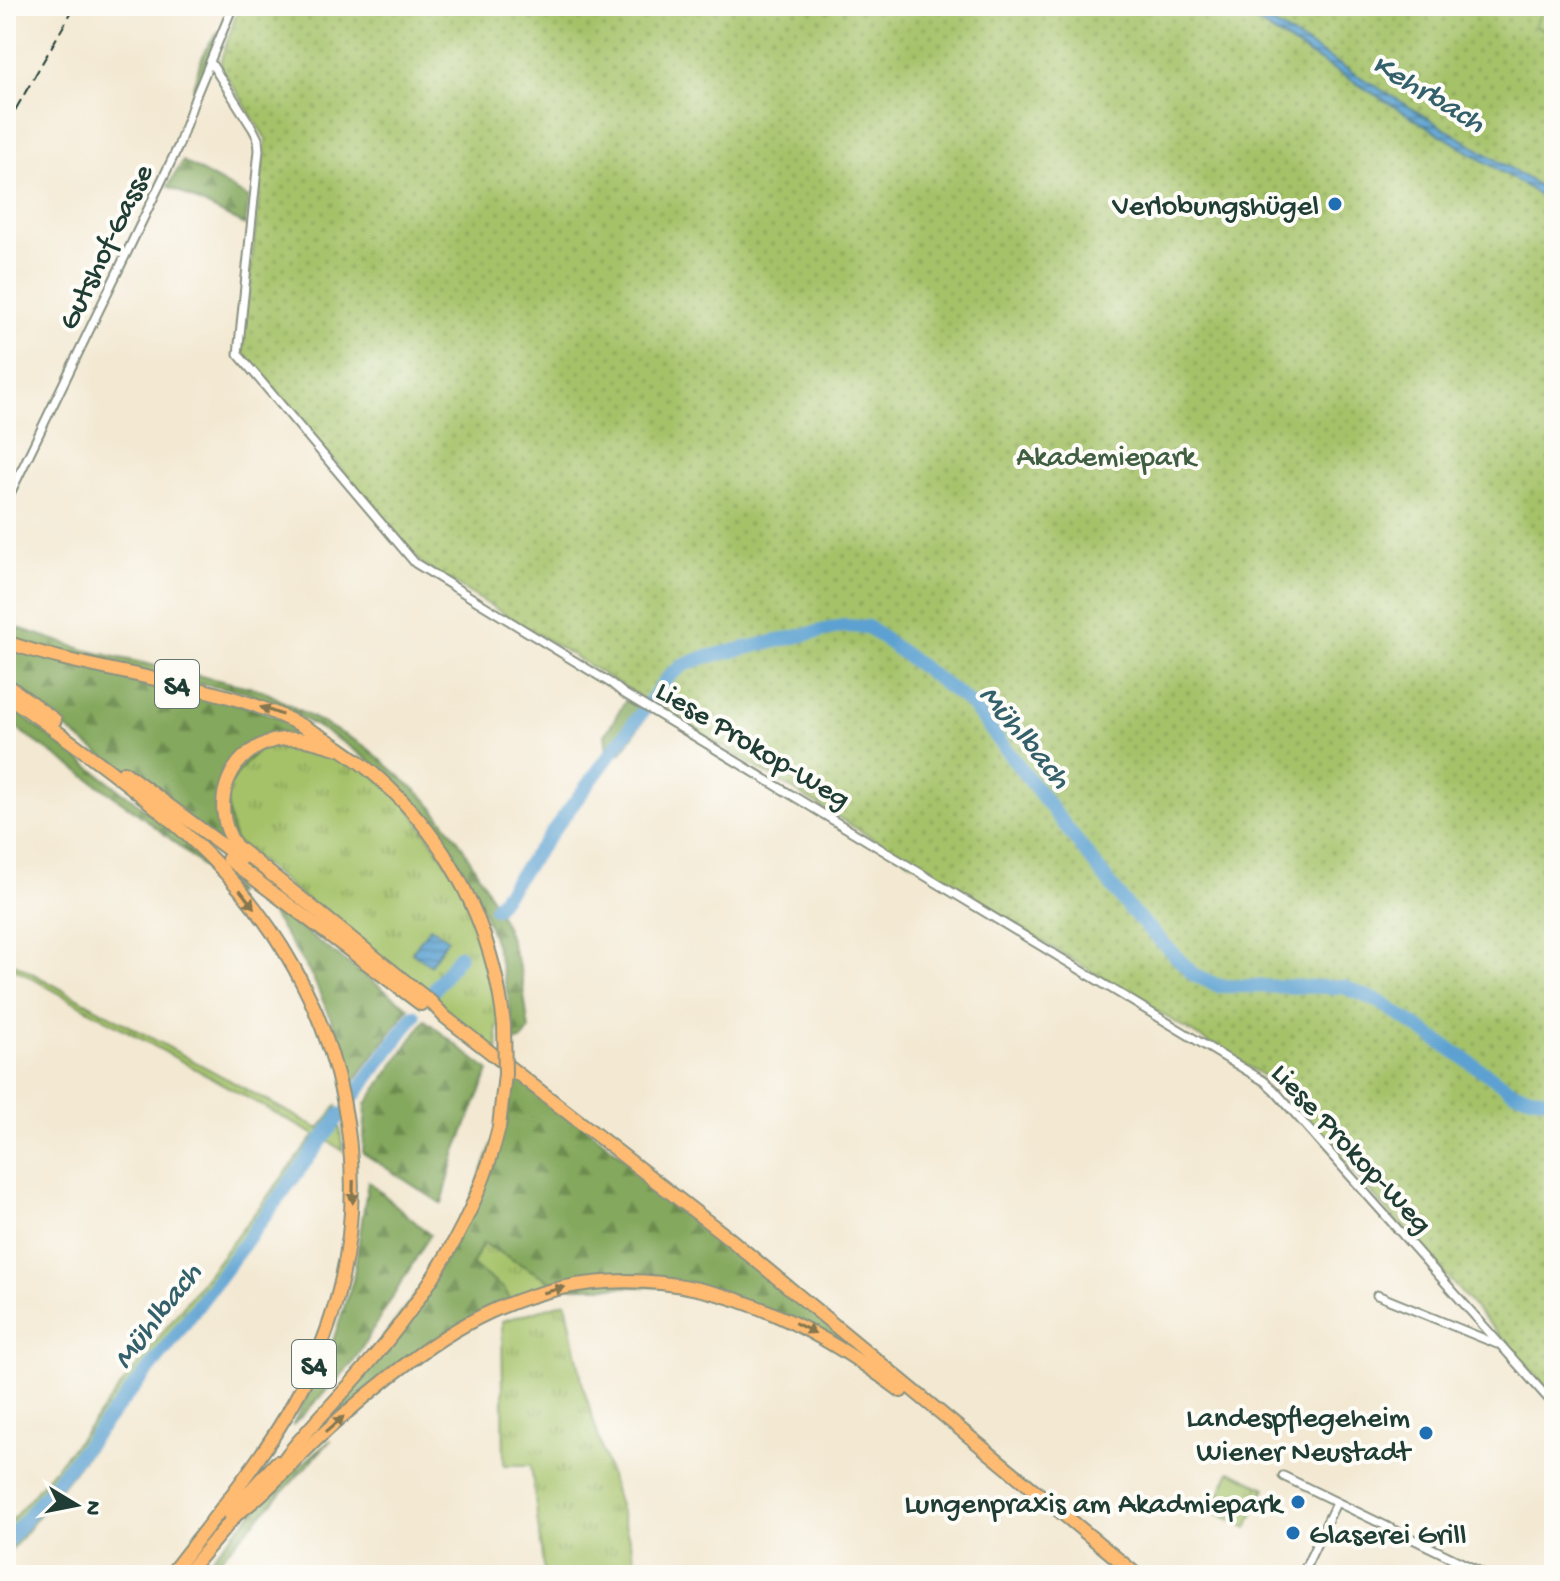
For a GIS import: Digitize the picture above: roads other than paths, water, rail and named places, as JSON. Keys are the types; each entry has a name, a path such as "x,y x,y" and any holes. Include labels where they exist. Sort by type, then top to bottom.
{"highway":[{"name":"S4","path":"6,642 74,662 236,699 293,721 339,749 369,770 407,805 455,869 485,934 498,981 504,1025 505,1074 499,1127 473,1205 429,1285 365,1368 185,1575"},
{"path":"6,684 385,965"},
{"name":"S4","path":"6,695 123,780 208,854 240,888 268,925 308,995 329,1048 348,1114 352,1218 344,1273 329,1328 309,1375 281,1423 170,1575"},
{"path":"339,749 291,739 276,740 256,749 238,764 225,785 222,803 224,822 242,852 431,1002 445,1017 730,1239 1137,1575"},
{"path":"123,780 426,1008 445,1017"},
{"path":"237,1514 368,1395 419,1354 465,1325 512,1302 561,1287 616,1281 696,1287 736,1297 833,1342 1046,1501"},
{"path":"176,1575 246,1494 289,1453"}],"street":[{"name":"Gutshof-Gasse","path":"6,502 178,147 233,6"},
{"name":"Liese Prokop-Weg","path":"211,63 258,139 238,354 415,563 1264,1081 1554,1405"},
{"name":"Liese Prokop-Weg","path":"1377,1295 1499,1345"},
{"path":"1283,1476 1487,1575"},
{"path":"1302,1575 1336,1503"}],"water":[{"path":"1230,6 1244,6 1554,195 1554,204"},
{"path":"430,927 448,939 430,965 412,952"}],"waterway":[{"name":"Mühlbach","path":"495,908 670,675 702,658 843,626 868,627 971,704 1128,907 1194,975 1219,986 1344,987 1380,1002 1514,1092 1554,1101"},
{"name":"Mühlbach","path":"433,991 459,956"},
{"name":"Mühlbach","path":"354,1096 414,1016"},
{"name":"Mühlbach","path":"6,1543 167,1347 341,1114"}],"railway":[{"path":"6,126 75,6"}],"place":[{"name":"Verlobungshügel","path":"1335,204"},
{"name":"Landespflegeheim Wiener Neustadt","path":"1426,1433"},
{"name":"Lungenpraxis am Akadmiepark","path":"1298,1502"},
{"name":"Glaserei Grill","path":"1293,1533"}],"water label":[{"name":"Kehrbach","path":"1430,91"}],"park label":[{"name":"Akademiepark","path":"1106,455"}]}
